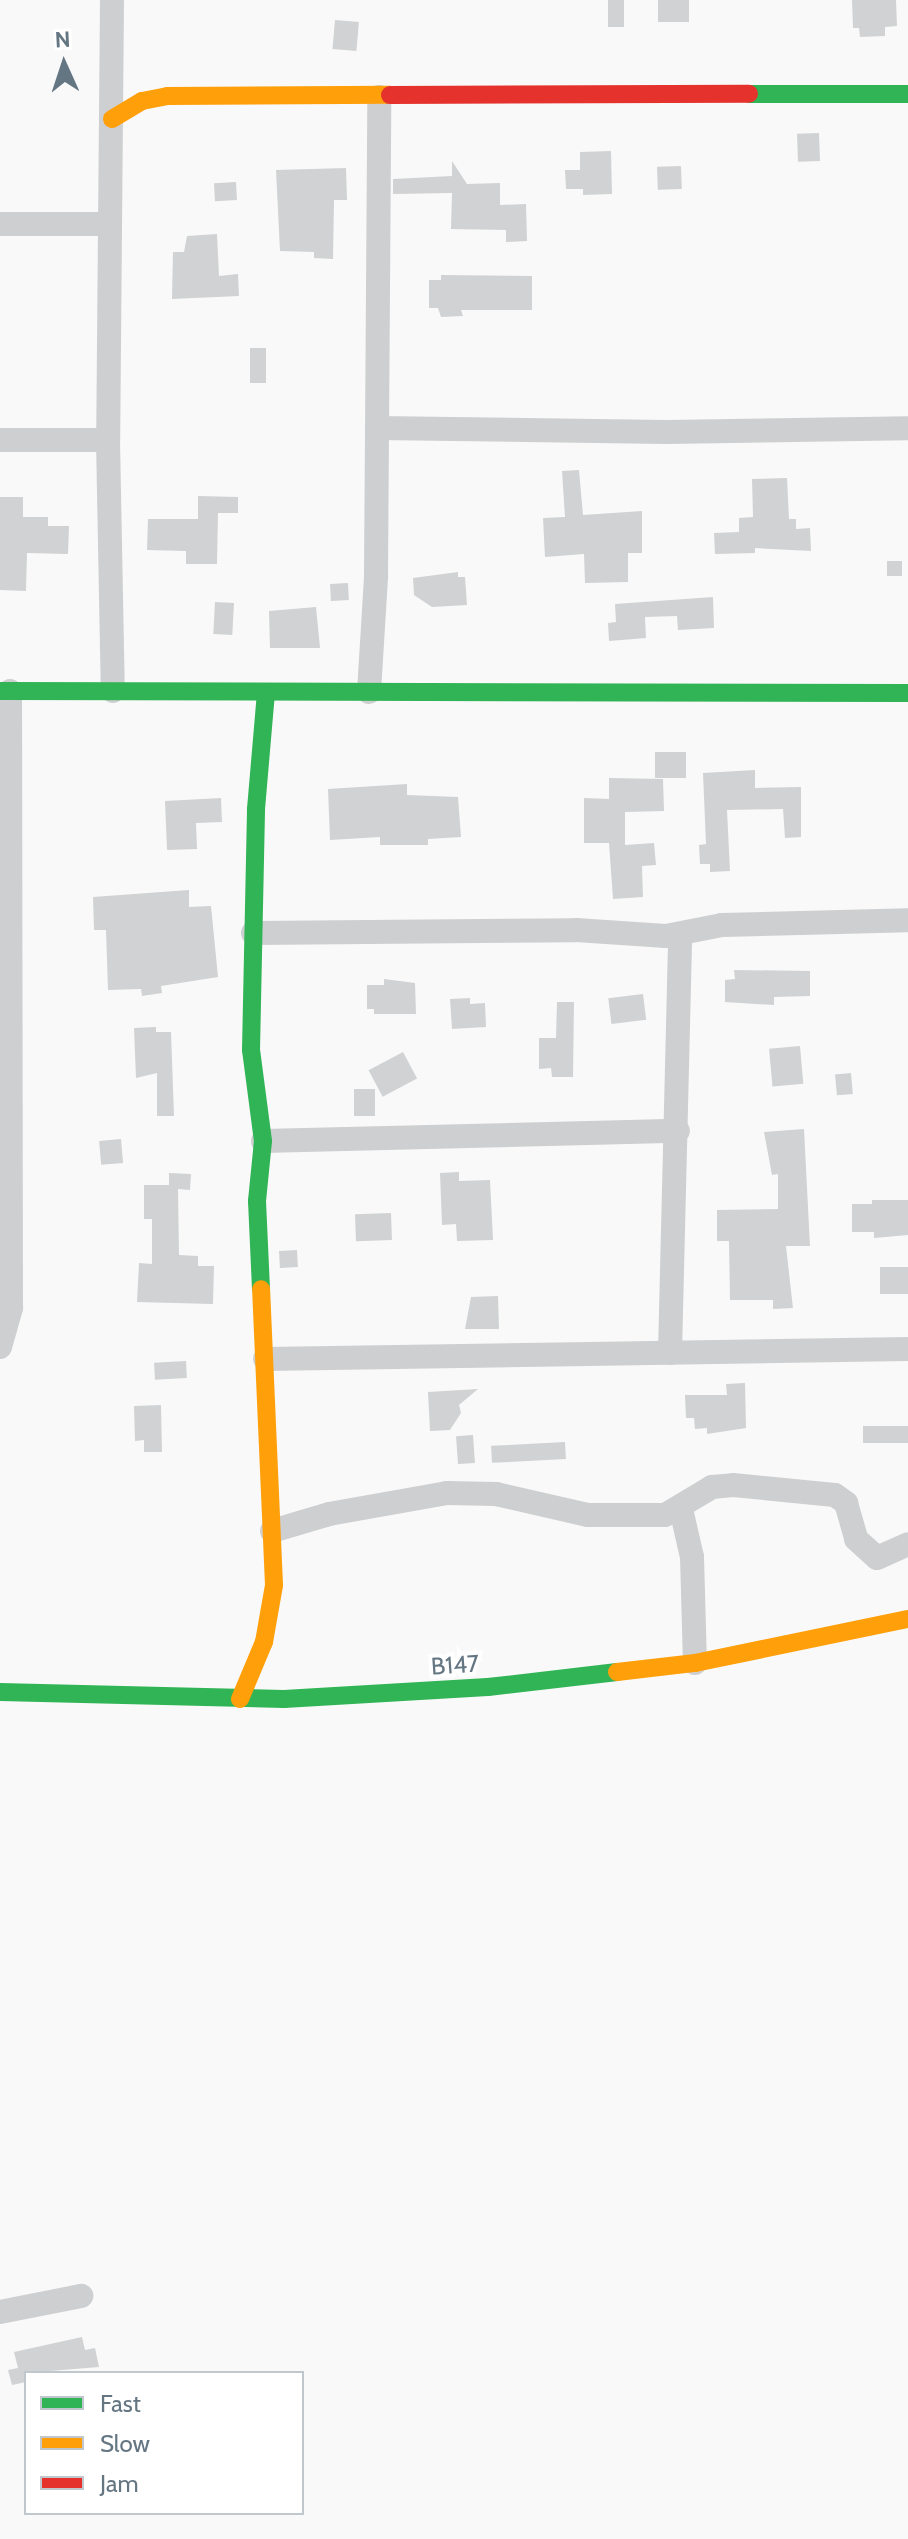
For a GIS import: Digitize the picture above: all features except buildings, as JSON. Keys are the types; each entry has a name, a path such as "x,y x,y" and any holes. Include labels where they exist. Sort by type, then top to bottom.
{"street":[{"path":"112,0 108,440 113,691"},
{"path":"112,119 142,101 167,96 908,94"},
{"path":"369,692 376,611 379,97"},
{"path":"0,224 108,224"},
{"path":"377,428 666,432 908,428"},
{"path":"0,440 108,440"},
{"path":"0,1347 11,1308 5,691 908,693"},
{"path":"240,1699 268,1625 272,1531 257,1201 263,1141 252,1059 256,809 266,692"},
{"path":"253,933 680,934 722,925 908,920"},
{"path":"670,1353 678,1131 680,934"},
{"path":"263,1141 678,1131"},
{"path":"265,1359 908,1349"},
{"path":"272,1531 329,1514 447,1493 496,1494 588,1515 665,1515 681,1509 712,1487 826,1492 846,1503 856,1539 865,1551 888,1557 908,1544"},
{"path":"681,1509 692,1557 695,1663"},
{"name":"B147","path":"0,1692 240,1699 488,1687 695,1663 908,1619"},
{"path":"0,2312 81,2296"}],"traffic: fast":[{"path":"749,94 908,94"},
{"path":"0,691 908,693"},
{"path":"261,1289 257,1201 263,1141 251,1050 256,809 266,692"},
{"path":"0,1692 284,1699 488,1687 617,1672"}],"traffic: slow":[{"path":"112,119 142,101 167,96 390,95"},
{"path":"240,1699 264,1642 274,1585 261,1289"},
{"path":"617,1672 695,1663 908,1619"}],"traffic: jam":[{"path":"390,95 749,94"}]}
